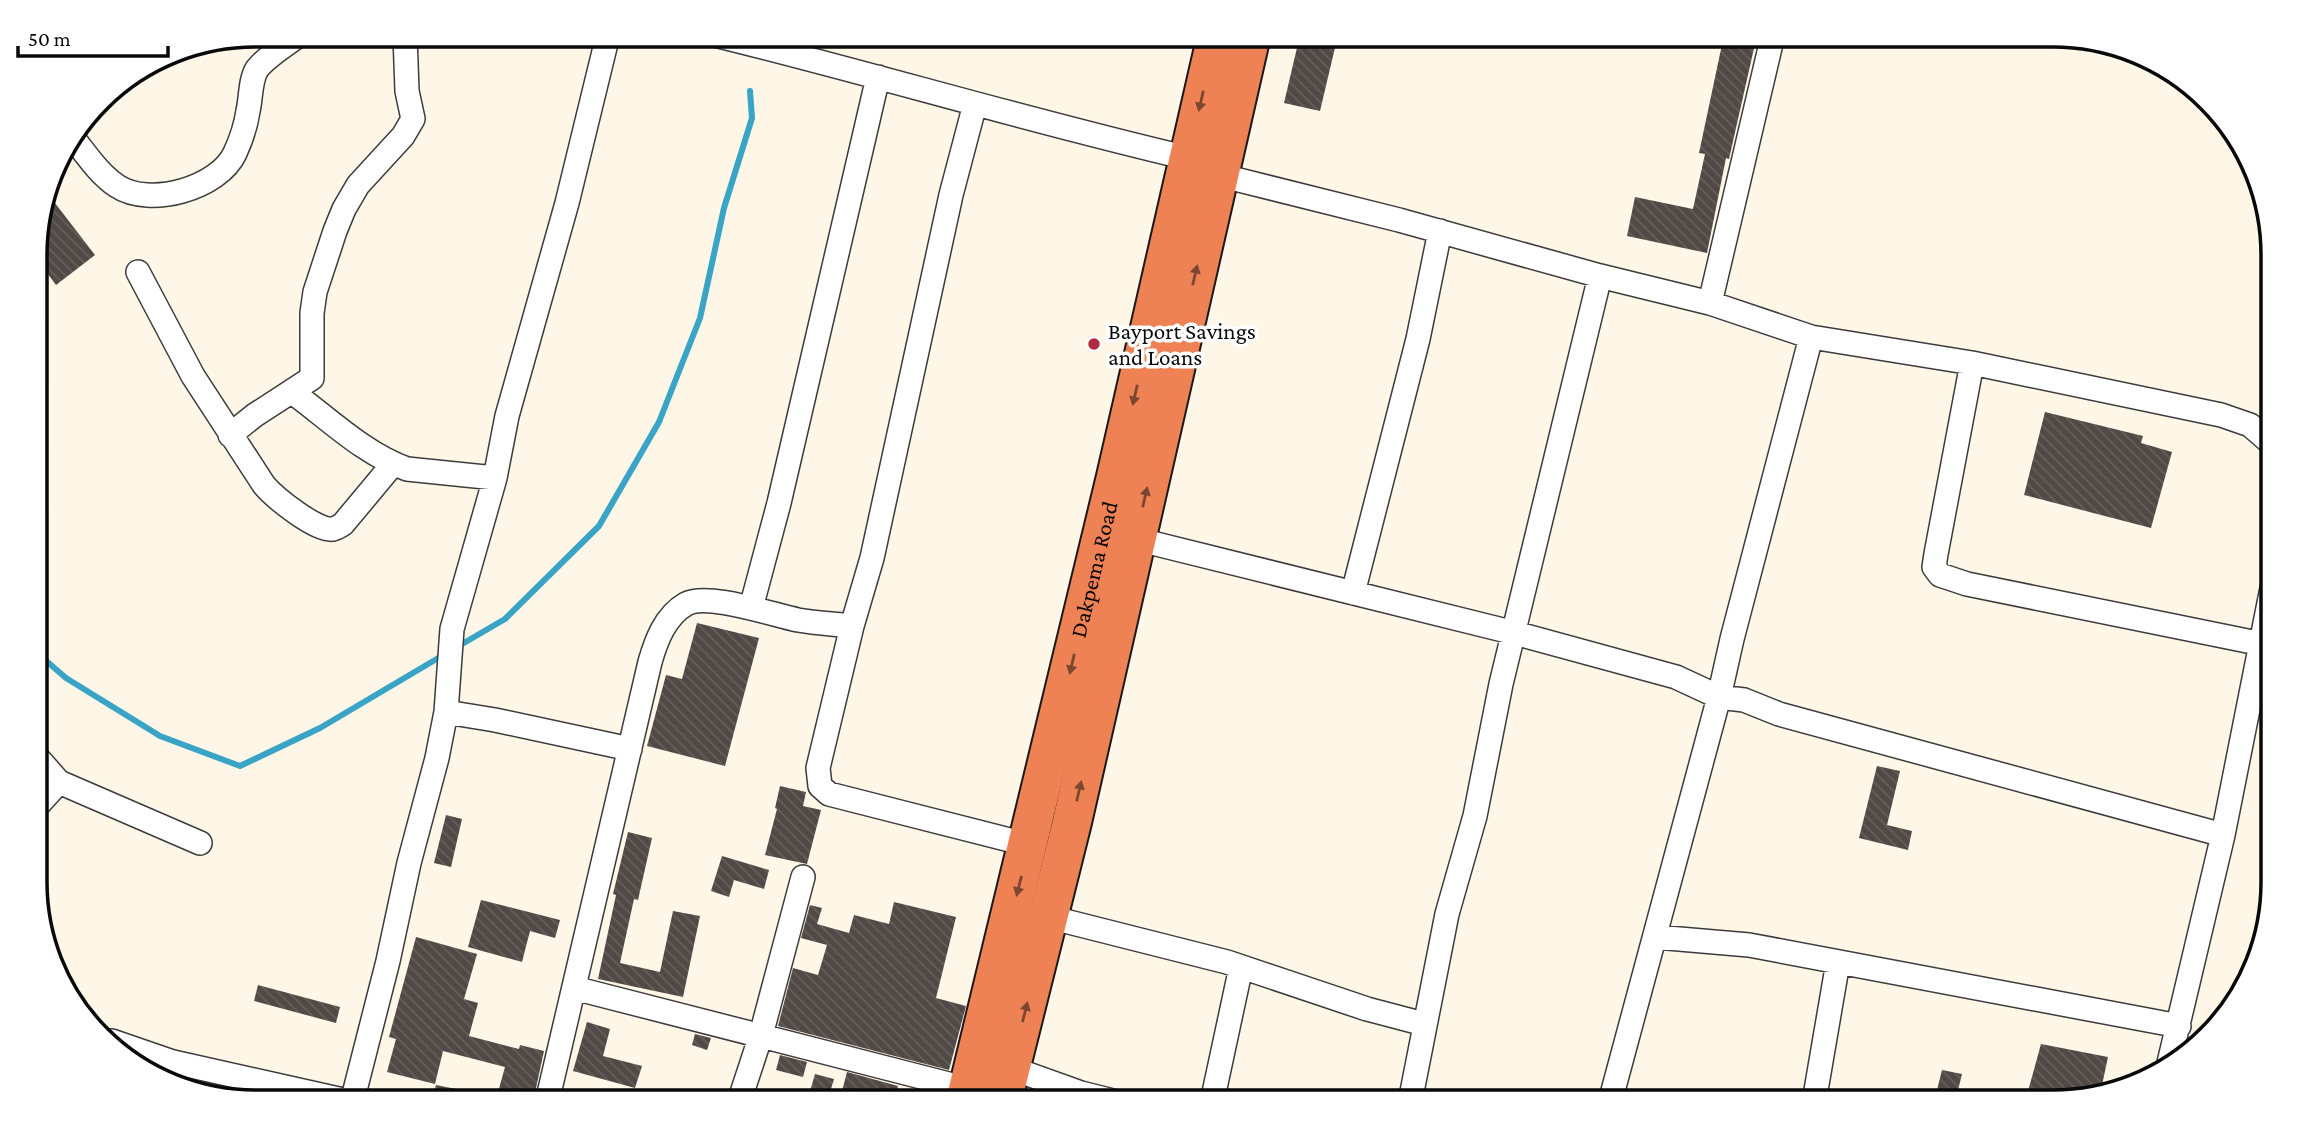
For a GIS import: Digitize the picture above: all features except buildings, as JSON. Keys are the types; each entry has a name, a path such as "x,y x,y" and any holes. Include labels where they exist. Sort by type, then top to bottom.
{"highway":[{"name":"Dakpema Road","path":"987,1090 1049,917 1136,539 1204,166 1216,47"},
{"name":"Dakpema Road","path":"987,1090 1029,845 1116,477 1204,166 1247,47"}],"street":[{"path":"79,145 117,187 160,196 196,186 229,163 236,153 248,116 257,70 285,47"},
{"path":"230,435 313,376 313,302 321,270 344,209 358,185 403,136 413,119 407,91 405,47"},
{"path":"355,1090 437,758 446,712 452,629 495,478 507,416 567,203 605,47"},
{"path":"762,47 1600,276 1710,303 1811,337 1972,363 2221,415 2250,425 2261,434"},
{"path":"1710,303 1770,47"},
{"path":"751,608 779,503 878,77"},
{"path":"975,104 951,195 872,558 852,626 818,768 820,786 829,794 1029,845"},
{"path":"1353,593 1418,340 1440,231"},
{"path":"138,272 192,376 276,499 323,527 332,529 343,524 393,464"},
{"path":"1412,1089 1447,915 1475,816 1501,684 1600,276"},
{"path":"1614,1089 1719,697 1811,337"},
{"path":"1972,363 1934,567 1940,575 1967,584 2261,644"},
{"path":"292,392 393,464 407,469 495,478"},
{"path":"1136,539 1676,677 1719,697 1744,701 1779,714 2223,835"},
{"path":"550,1090 657,638 671,617 687,603 705,599 801,621 852,626"},
{"path":"2172,1052 2261,675"},
{"path":"446,712 630,749"},
{"path":"47,769 59,782 200,843"},
{"path":"47,795 59,782"},
{"path":"743,1090 761,1035 803,877"},
{"path":"1049,917 1241,967 1367,1009 1424,1024"},
{"path":"1656,937 1749,945 2179,1026"},
{"path":"1816,1089 1838,962"},
{"path":"1215,1089 1241,967"},
{"path":"574,988 985,1090"},
{"path":"129,1047 173,1062 298,1090"}],"waterway":[{"path":"457,647 505,619 599,526 659,422 700,318 724,208 752,118 750,91"},
{"path":"47,662 66,678 160,736 240,766 320,728 445,654"}],"place":[{"name":"Bayport Savings and Loans","path":"1094,344"}]}
